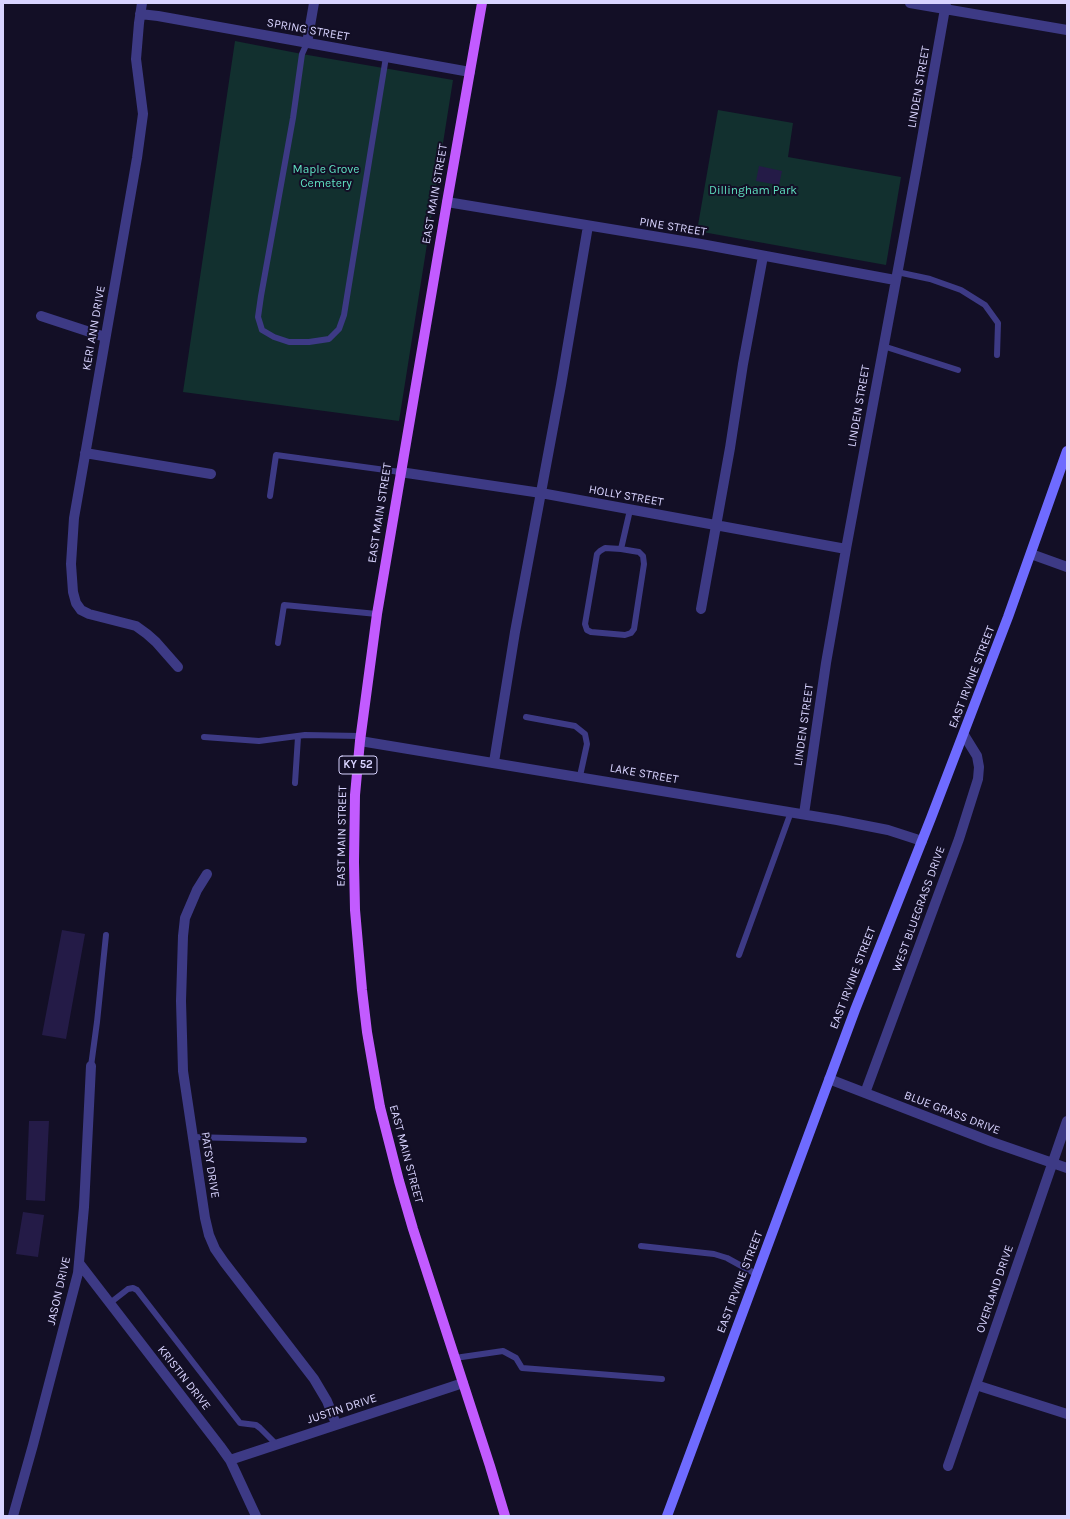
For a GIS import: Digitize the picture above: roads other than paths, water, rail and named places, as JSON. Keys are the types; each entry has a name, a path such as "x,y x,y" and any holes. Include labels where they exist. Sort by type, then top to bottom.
{"main road":[{"name":"EAST MAIN STREET","path":"482,3 400,472 377,614 360,738 355,794 354,862 357,946 367,1032 380,1107 399,1181 505,1516"}],"street":[{"name":"KERI ANN DRIVE","path":"142,3 136,59 143,114 72,534 71,564 73,592 76,604 81,610 89,614 136,626 156,642 178,667"},
{"path":"307,43 314,3"},
{"path":"910,3 946,6 1067,30"},
{"name":"LINDEN STREET","path":"804,814 826,663 846,549 946,6"},
{"name":"SPRING STREET","path":"140,14 470,72"},
{"name":"PINE STREET","path":"447,202 763,256 896,276"},
{"path":"494,762 515,632 588,226"},
{"path":"702,609 715,526 725,479 743,364 763,256"},
{"path":"40,316 105,337"},
{"name":"EAST IRVINE STREET","path":"667,1516 829,1079 887,927 964,735 1031,554 1067,451"},
{"path":"85,453 211,474"},
{"name":"HOLLY STREET","path":"400,472 541,493 846,549"},
{"path":"1031,554 1067,566"},
{"name":"WEST BLUEGRASS DRIVE","path":"865,1093 959,839 978,779 978,756 964,735"},
{"name":"LAKE STREET","path":"360,738 804,814 888,830 922,840"},
{"name":"PATSY DRIVE","path":"207,874 197,890 185,918 183,936 181,1048 182,1071 205,1218 209,1235 215,1249 314,1379 327,1401 336,1424"},
{"name":"JASON DRIVE","path":"13,1516 34,1445 73,1293 79,1263 84,1207 91,1066"},
{"name":"BLUE GRASS DRIVE","path":"829,1079 992,1142 1067,1168"},
{"name":"OVERLAND DRIVE","path":"948,1466 1067,1121"},
{"name":"KRISTIN DRIVE","path":"79,1263 230,1460 256,1516"},
{"name":"JUSTIN DRIVE","path":"230,1460 463,1383"},
{"path":"976,1385 1067,1414"}],"lane":[{"path":"307,43 302,54 293,118 258,317 262,330 274,337 289,342 309,342 329,339 339,329 344,315 386,57"},
{"path":"896,276 930,279 961,290 985,305 998,323 997,356"},
{"path":"883,346 958,370"},
{"path":"270,496 276,455 400,472"},
{"path":"621,549 630,510"},
{"path":"605,548 621,549 638,552 643,556 644,564 634,629 625,635 591,632 587,630 585,624 597,554 605,548"},
{"path":"278,643 284,605 377,614"},
{"path":"526,717 575,726 585,734 587,744 580,776"},
{"path":"204,737 259,741 305,735 360,738"},
{"path":"295,783 298,736"},
{"path":"738,955 791,812"},
{"path":"91,1066 106,935"},
{"path":"192,1137 304,1140"},
{"path":"641,1246 714,1254 727,1258 756,1274"},
{"path":"110,1303 128,1289 133,1288 137,1290 240,1422 256,1425 276,1444"},
{"path":"455,1358 504,1351 516,1358 522,1368 662,1380"}],"park label":[{"name":"Maple Grove Cemetery","path":"326,177"},
{"name":"Dillingham Park","path":"753,191"}]}
